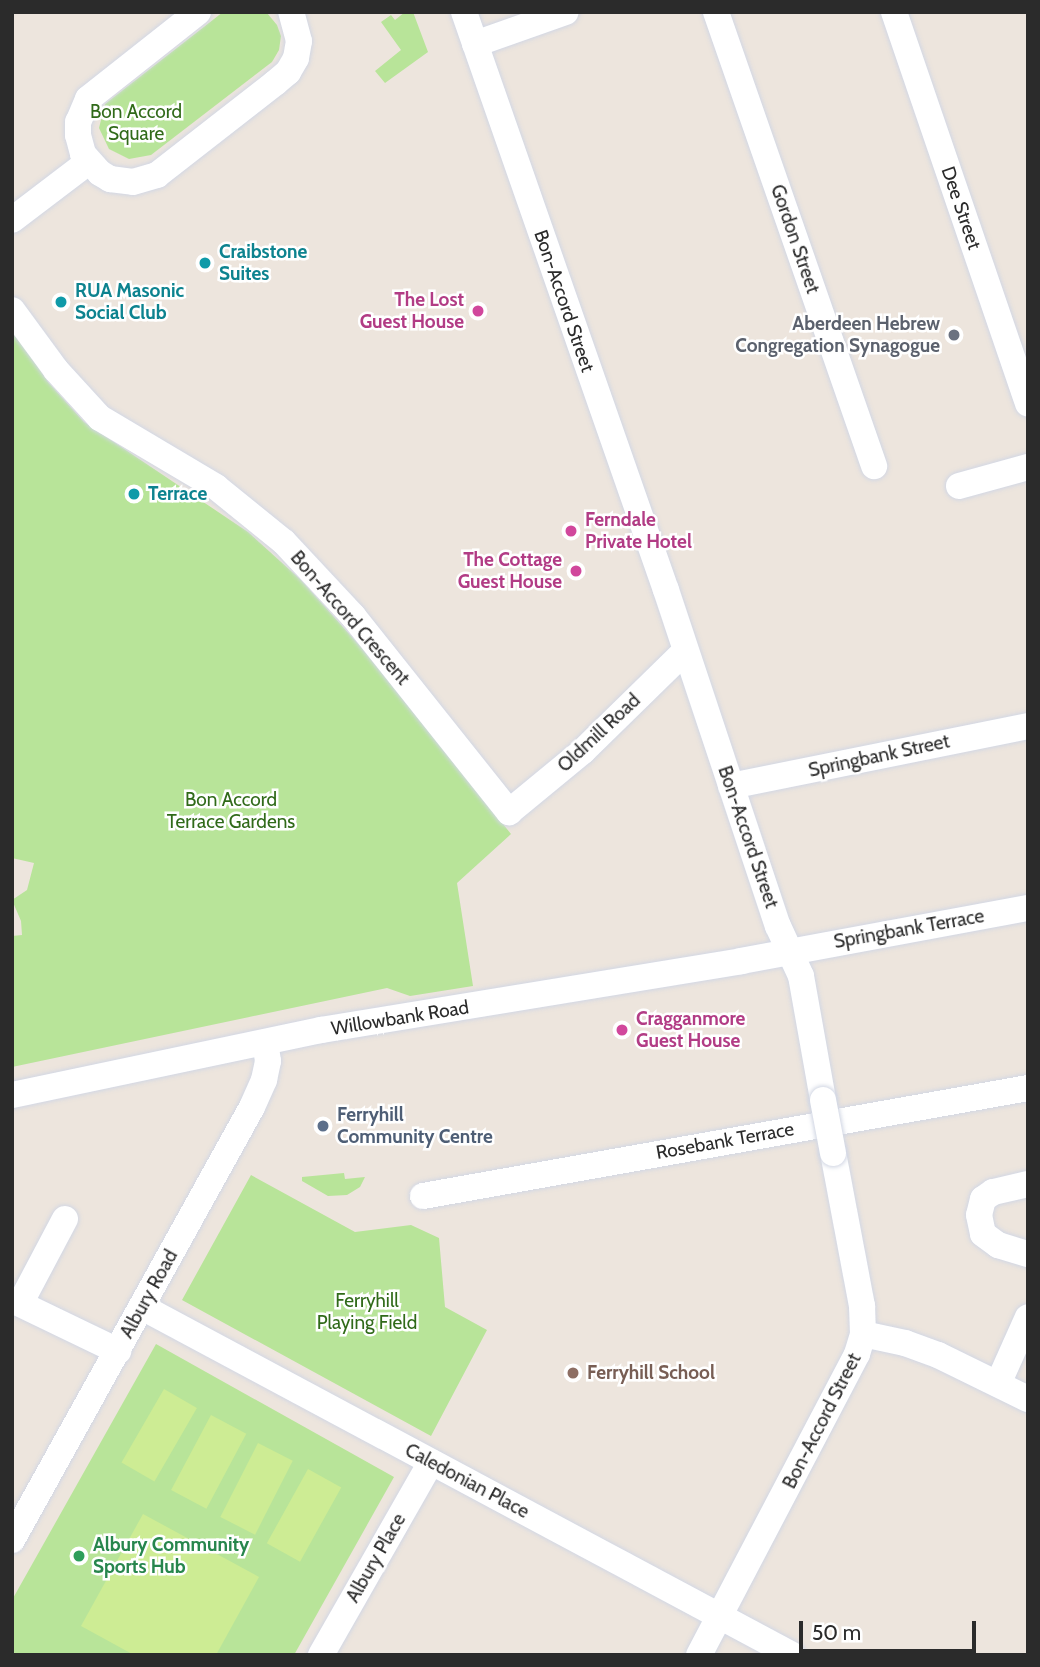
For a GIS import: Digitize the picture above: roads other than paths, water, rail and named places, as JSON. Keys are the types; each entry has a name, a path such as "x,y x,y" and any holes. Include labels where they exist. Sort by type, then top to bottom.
{"street":[{"path":"198,12 88,99 78,122 78,135 88,162 100,173 122,182 145,180 157,175 288,72 296,58 299,41 291,12"},
{"name":"Bon-Accord Street","path":"464,12 731,786 789,951 801,976 862,1306 863,1334 846,1378 699,1655"},
{"path":"475,44 566,12"},
{"name":"Gordon Street","path":"716,12 874,466"},
{"name":"Dee Street","path":"894,12 1028,404"},
{"path":"12,220 88,162"},
{"name":"Bon-Accord Crescent","path":"12,310 56,370 100,418 216,487 284,541 353,616 509,813"},
{"path":"959,486 1028,467"},
{"name":"Oldmill Road","path":"509,813 583,751 685,651"},
{"name":"Springbank Street","path":"731,786 1028,726"},
{"name":"Springbank Terrace","path":"789,951 1028,908"},
{"name":"Willowbank Road","path":"12,1095 265,1042 789,951"},
{"name":"Albury Road","path":"14,1532 252,1108 264,1080 268,1061 265,1042"},
{"name":"Rosebank Terrace","path":"423,1196 1028,1088"},
{"path":"1028,1184 993,1192 984,1199 979,1215 984,1234 998,1245 1028,1254"},
{"path":"65,1219 17,1301 118,1350"},
{"name":"Caledonian Place","path":"142,1307 792,1655"},
{"path":"998,1384 1028,1317"},
{"path":"863,1334 905,1343 938,1355 1028,1399"},
{"name":"Albury Place","path":"321,1655 431,1462"}],"place":[{"name":"Craibstone Suites","path":"205,263"},
{"name":"RUA Masonic Social Club","path":"61,302"},
{"name":"The Lost Guest House","path":"478,311"},
{"name":"Aberdeen Hebrew Congregation Synagogue","path":"954,335"},
{"name":"Terrace","path":"134,494"},
{"name":"Ferndale Private Hotel","path":"571,531"},
{"name":"The Cottage Guest House","path":"576,571"},
{"name":"Cragganmore Guest House","path":"622,1030"},
{"name":"Ferryhill Community Centre","path":"323,1126"},
{"name":"Ferryhill School","path":"573,1373"},
{"name":"Albury Community Sports Hub","path":"79,1556"}],"park label":[{"name":"Bon Accord Square","path":"136,123"},
{"name":"Bon Accord Terrace Gardens","path":"231,811"},
{"name":"Ferryhill Playing Field","path":"367,1312"}]}
